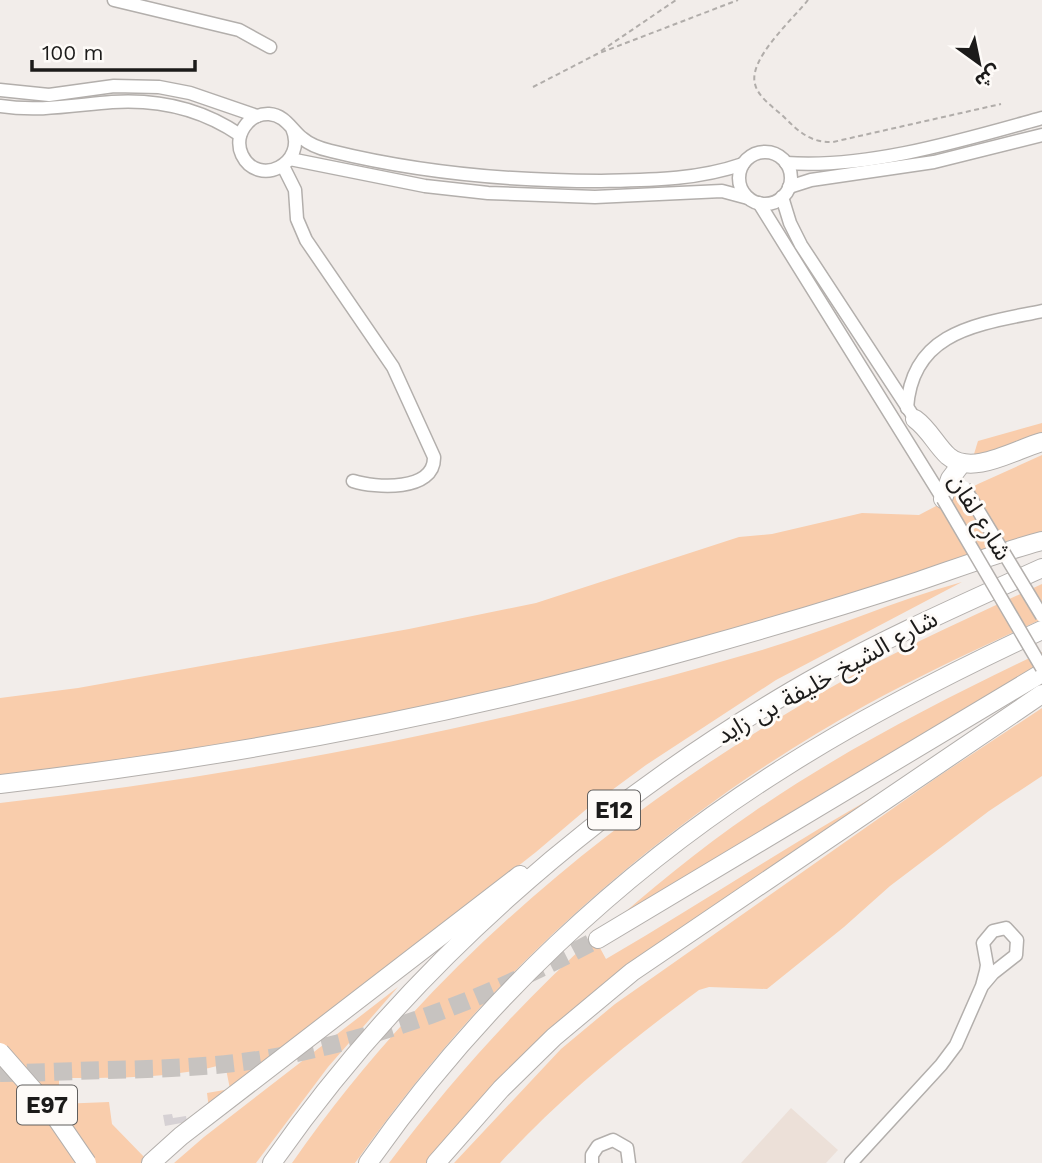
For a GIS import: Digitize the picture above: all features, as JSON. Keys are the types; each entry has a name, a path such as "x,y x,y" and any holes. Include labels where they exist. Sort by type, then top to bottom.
{"highway":[{"path":"911,413 931,433 960,474"},
{"path":"943,499 947,485 960,474 1042,442"},
{"path":"0,784 110,771 238,751 551,687 822,612 986,556 1042,541"},
{"name":"شارع الشيخ خليفة بن زايد","path":"272,1163 365,1044 426,979 488,918 595,824 706,744 796,689 895,636 1042,568"},
{"name":"E12","path":"368,1163 427,1086 501,1001 556,945 657,858 722,808 822,744 882,710 1042,629"},
{"path":"598,939 1042,673"},
{"path":"436,1163 519,1071 554,1037 632,972 1042,694"},
{"path":"151,1163 181,1136 504,887 595,824"},
{"name":"E97","path":"0,1052 50,1109 87,1163"}],"street":[{"path":"114,0 239,30 270,47"},
{"path":"0,90 49,94 114,86 159,87 190,93 257,116 277,116 303,139 328,150 453,174 492,178 569,181 679,178 709,175 743,164 752,156 764,152 776,155 786,163 790,174 786,192 790,223 801,245 911,413"},
{"path":"0,106 48,110 118,102 159,104 202,114 240,135"},
{"path":"257,116 247,123 240,135 240,148 250,164 269,170 287,162 425,186 488,193 595,197 722,191 753,201 771,203 811,180 934,162 1042,135"},
{"path":"786,163 832,163 888,155 970,138 1042,118"},
{"path":"292,128 295,146 287,162 293,184 297,219 306,240 393,367 434,457 429,473 405,484 373,486 353,481"},
{"path":"743,164 739,182 753,201"},
{"name":"شارع لفان","path":"753,201 943,499 1042,668"},
{"path":"911,413 908,396 915,372 938,344 956,332 973,326 1042,311"},
{"name":"شارع لفان","path":"960,474 1042,616"},
{"path":"851,1163 942,1065 956,1045 982,986"},
{"path":"592,1163 594,1150 607,1141 623,1144 631,1162"}],"path":[{"path":"533,88 597,54 676,0"},
{"path":"597,54 738,0"},
{"path":"808,0 757,61 754,76 762,97 811,139 833,142 1001,104"}],"shaded area":[{"path":"1042,423 1042,433 974,454 978,441"},
{"path":"1042,455 1042,537 924,577 556,678 397,714 228,745 0,777 0,698 78,688 409,629 536,603 739,537 772,534 862,513 919,515"},
{"path":"962,582 776,680 646,765 589,807 536,852 209,1109 207,1093 230,1089 225,1064 163,1075 59,1078 59,1104 109,1102 112,1124 147,1160 146,1163 0,1163 0,803 288,761 479,723 574,701 762,650"},
{"path":"1042,584 1042,619 909,682 813,736 709,805 611,882 564,923 477,1011 414,1085 355,1163 292,1163 345,1091 403,1023 465,959 531,898 600,841 672,788 823,692 904,649"},
{"path":"1042,652 1042,666 601,933 694,856 786,790 894,727"},
{"path":"1042,708 1042,776 989,811 890,886 767,989 709,987 699,990 595,1072 546,1116 500,1163 454,1163 561,1049 615,1004 939,776"},
{"path":"877,795 705,913 437,1150 427,1163 389,1163 486,1045 538,990 594,937 606,959"},
{"path":"398,987 328,1067 256,1163 174,1163 204,1137"},
{"path":"791,1108 838,1150 826,1163 741,1163"}],"building":[{"path":"172,1114 173,1118 186,1116 187,1122 165,1126 163,1115"}],"tunnel":[{"path":"0,1073 215,1065 259,1060 323,1047 444,1010 522,977 598,939"}]}
